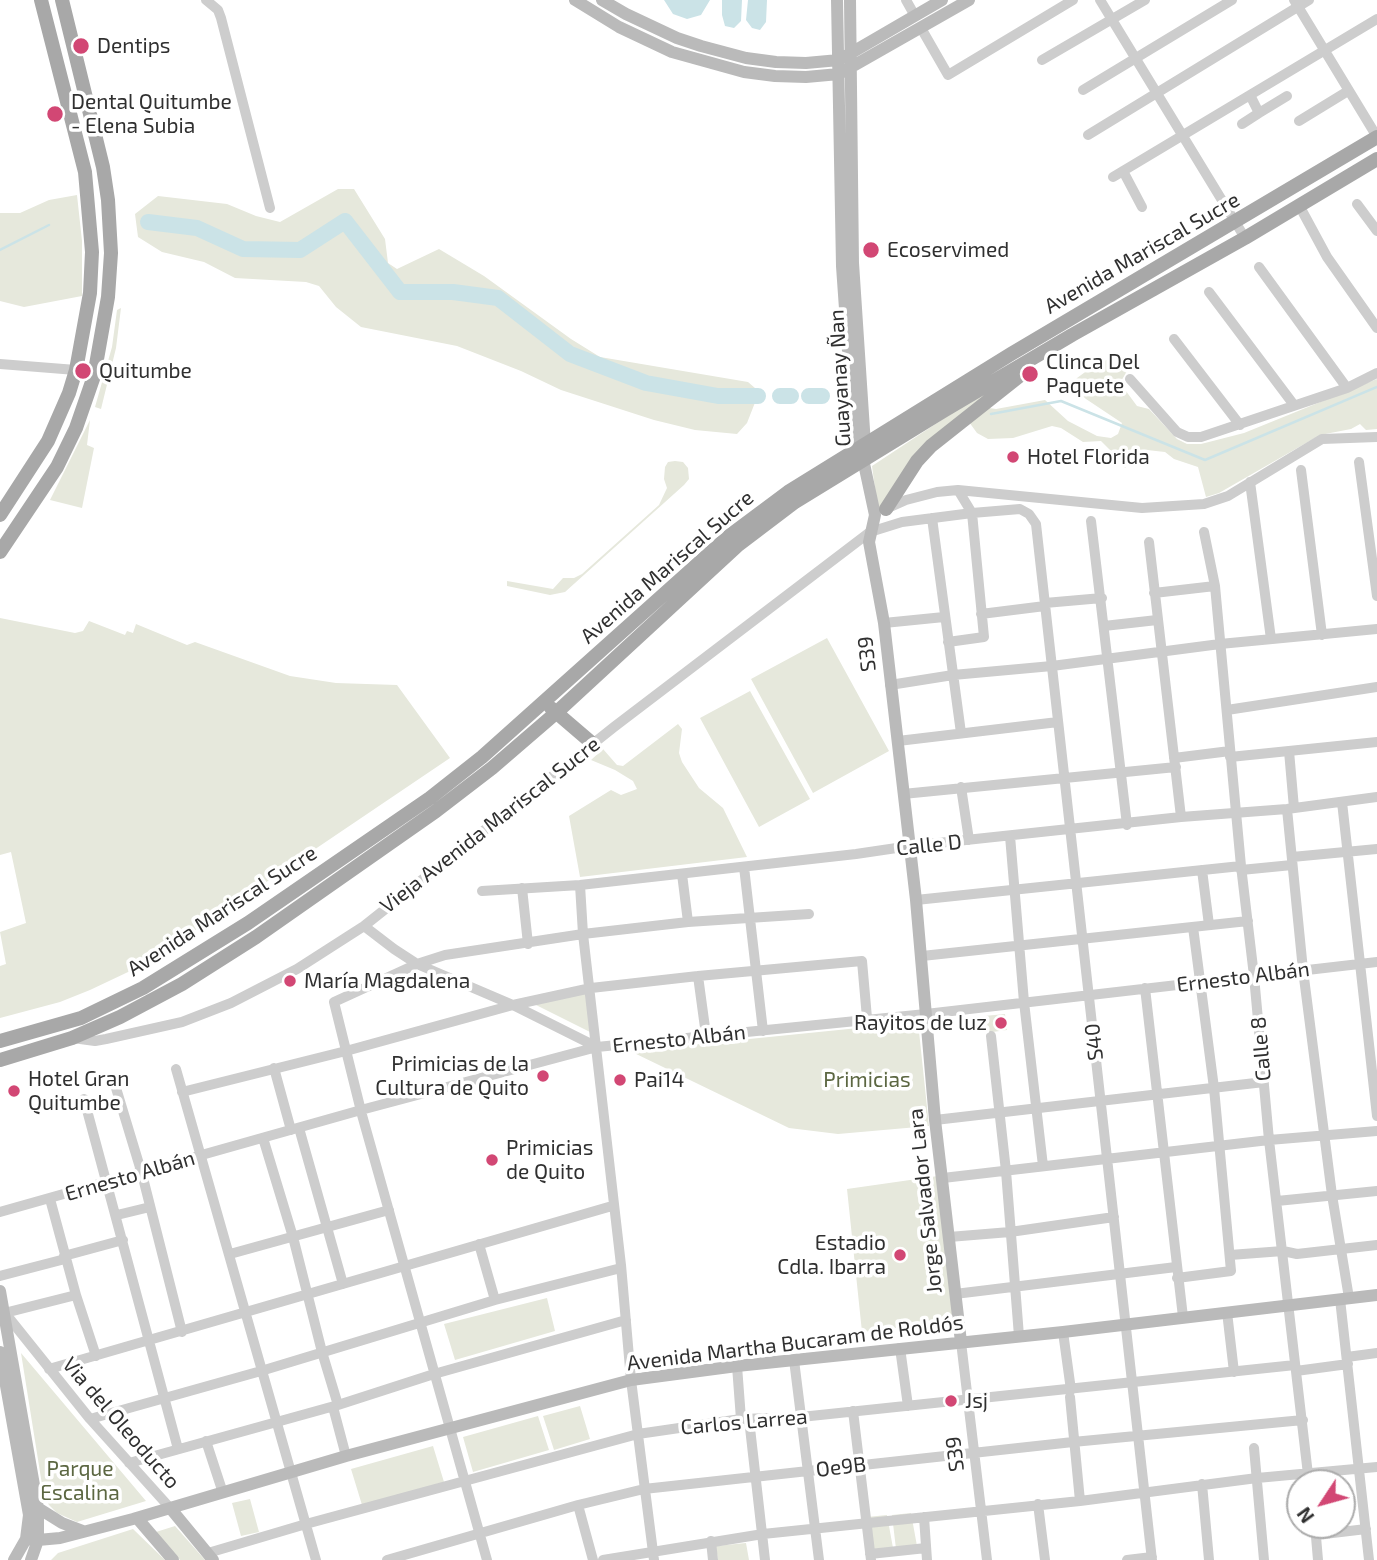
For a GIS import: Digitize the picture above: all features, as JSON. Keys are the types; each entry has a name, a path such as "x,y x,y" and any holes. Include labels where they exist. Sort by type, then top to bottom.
{"main road":[{"path":"0,515 48,441 69,393 76,370 90,293 90,202 85,172 41,0"},
{"path":"0,552 57,467 76,428 94,376 108,297 111,253 107,189 62,0"},
{"name":"Avenida Mariscal Sucre","path":"987,386 1236,223 1377,137"},
{"name":"Avenida Mariscal Sucre","path":"0,1060 72,1038 148,1003 256,937 436,811 492,768 551,708 756,515 788,492 941,405 987,386 1300,207 1377,159"},
{"path":"880,512 917,461 931,446 967,418 987,386"},
{"path":"551,708 593,744"},
{"name":"Avenida Mariscal Sucre","path":"0,1041 80,1018 143,988 183,964 248,923 430,798 551,708"}],"street":[{"path":"206,0 218,10 221,18 270,208"},
{"path":"575,0 619,27 662,47 717,65 775,76 806,77 844,72 918,22 942,0"},
{"path":"602,0 626,15 677,38 720,51 776,62 806,63 845,57 969,0"},
{"name":"Guayanay Ñan","path":"837,0 845,57"},
{"name":"Guayanay Ñan","path":"850,0 844,72 861,452"},
{"path":"906,0 948,75 1073,0"},
{"path":"1100,0 1245,239"},
{"path":"1042,60 1145,0"},
{"path":"1083,90 1232,0"},
{"path":"1088,135 1296,3 1309,0"},
{"path":"1296,3 1377,137"},
{"path":"1142,207 1118,174 1377,19"},
{"path":"1298,121 1349,91"},
{"path":"1250,95 1259,113"},
{"path":"1242,124 1287,96"},
{"path":"1357,204 1377,231"},
{"path":"1300,207 1326,257 1377,328"},
{"path":"1259,267 1347,388"},
{"path":"1209,292 1294,405"},
{"path":"1174,339 1240,425"},
{"path":"0,363 76,370"},
{"path":"1130,379 1177,432 1188,437 1201,437 1347,388 1377,373"},
{"path":"880,512 906,500 958,490 1158,508 1204,504 1228,496 1322,439 1377,437"},
{"name":"S39","path":"861,452 880,512 870,532 870,559 884,623 910,846"},
{"path":"1359,462 1377,596"},
{"path":"1300,470 1322,635"},
{"path":"1251,482 1271,639"},
{"path":"948,642 984,637 971,513 958,490"},
{"name":"S40","path":"971,513 1020,509 1029,514 1036,524 1152,1559"},
{"path":"870,532 902,522 971,513"},
{"path":"932,519 961,733"},
{"path":"1091,521 1128,825"},
{"name":"Vieja Avenida Mariscal Sucre","path":"72,1038 94,1041 106,1039 182,1022 206,1013 278,980 364,926 593,744 870,532"},
{"name":"Calle 8","path":"1204,532 1215,586 1269,1140 1308,1469"},
{"path":"1149,542 1181,817"},
{"path":"1154,593 1215,586"},
{"path":"981,614 1102,598"},
{"path":"884,623 944,617"},
{"path":"1104,626 1157,620"},
{"path":"890,685 953,675 1052,666 1220,644 1377,629"},
{"path":"1227,710 1377,687"},
{"path":"898,741 1058,722"},
{"path":"904,794 1121,772 1230,754 1377,742"},
{"path":"1289,751 1292,861 1303,970 1340,1249 1348,1361 1369,1560"},
{"path":"961,787 969,840"},
{"name":"Calle D","path":"482,891 580,885 910,846 1128,825 1181,817 1290,809 1377,797"},
{"path":"1342,802 1364,1002 1372,1020 1377,1116"},
{"path":"1010,836 1024,1002 1043,1166"},
{"name":"Jorge Salvador Lara","path":"910,846 935,1120 961,1342"},
{"path":"916,900 1241,868 1377,849"},
{"path":"744,867 763,1031"},
{"path":"1202,870 1209,925"},
{"path":"682,874 688,922"},
{"path":"580,885 612,1206 653,1555"},
{"path":"522,888 528,944"},
{"path":"487,1560 448,1428 333,1006 337,999 417,964 445,955 583,934 688,922 809,914"},
{"path":"922,956 1248,921"},
{"path":"364,926 417,964 513,1005 597,1047"},
{"path":"955,1294 1120,1274 1231,1270 1214,1088 1193,927"},
{"path":"182,1092 513,1005 591,988 698,976 862,961 867,1018"},
{"name":"Ernesto Albán","path":"0,1212 361,1110 597,1047 926,1014 1377,962"},
{"path":"698,976 706,1035"},
{"path":"1145,988 1183,1317"},
{"path":"991,1037 1020,1336"},
{"path":"274,1068 328,1228 343,1284"},
{"path":"176,1069 317,1560"},
{"path":"935,1120 1264,1082"},
{"path":"117,1088 182,1332"},
{"path":"84,1099 178,1449"},
{"path":"943,1178 1269,1140 1377,1131"},
{"path":"264,1138 309,1295 346,1456"},
{"path":"1277,1201 1377,1191"},
{"path":"50,1199 96,1356"},
{"path":"50,1369 612,1206"},
{"path":"117,1215 150,1207"},
{"path":"230,1254 389,1210"},
{"path":"948,1237 1010,1232 1114,1217"},
{"path":"0,1276 123,1240"},
{"path":"478,1244 495,1300"},
{"path":"1230,1255 1283,1251 1294,1254 1377,1245"},
{"path":"90,1419 261,1371 495,1300 621,1268"},
{"path":"0,1291 38,1508 32,1539 14,1560"},
{"path":"2,1313 76,1295"},
{"name":"Avenida Martha Bucaram de Roldós","path":"32,1539 84,1532 171,1509 346,1456 631,1380 1377,1295"},
{"path":"1227,1312 1234,1372"},
{"name":"Via del Oleoducto","path":"2,1313 210,1557"},
{"path":"130,1463 626,1320"},
{"path":"1063,1332 1080,1501"},
{"name":"S39","path":"961,1342 987,1560"},
{"path":"900,1348 908,1406"},
{"path":"0,1352 28,1501 34,1558"},
{"name":"Carlos Larrea","path":"210,1557 306,1524 638,1434 745,1419 801,1417 1070,1394 1133,1381 1295,1368 1348,1361 1377,1353"},
{"path":"794,1360 819,1560"},
{"path":"737,1366 756,1477 765,1560"},
{"path":"853,1411 870,1557 926,1548"},
{"name":"Oe9B","path":"387,1560 578,1505 644,1489 859,1464 1303,1420"},
{"path":"206,1441 223,1493"},
{"path":"1254,1448 1264,1560"},
{"path":"1354,1469 1377,1467"},
{"path":"603,1560 653,1555 710,1541 763,1534 1080,1501 1257,1478 1286,1479"},
{"path":"1202,1484 1209,1560"},
{"path":"1038,1504 1045,1560"},
{"path":"578,1505 593,1560"},
{"path":"1363,1507 1377,1506"},
{"path":"38,1508 62,1524 84,1532"},
{"path":"924,1517 927,1560"},
{"path":"137,1518 173,1560"},
{"path":"1356,1529 1366,1529"},
{"path":"1316,1539 1318,1560"},
{"path":"710,1541 713,1560"},
{"path":"1127,1560 1152,1559"}],"green space":[{"path":"338,189 354,189 385,239 388,263 397,269 439,249 484,276 600,357 748,382 755,388 756,400 747,423 737,434 695,430 654,420 561,390 457,346 361,327 336,307 319,286 306,282 235,278 204,262 162,252 138,237 135,214 158,196 227,204 280,222"},
{"path":"77,195 82,241 82,296 24,307 0,301 0,213 20,213 49,200"},
{"path":"121,308 116,348 101,409 95,407 112,347 117,310"},
{"path":"1117,355 1127,371 1120,383 1137,406 1149,409 1177,439 1187,444 1201,444 1244,433 1377,379 1377,429 1366,430 1360,424 1351,429 1320,435 1219,493 1206,497 1198,467 1174,459 1165,452 1147,450 1125,468 1101,441 1083,442 1061,428 1052,426 1013,438 988,439 977,433 969,422 989,408 1045,400 1068,421 1097,436 1111,438 1118,434 1122,423 1086,399 1072,386 1077,378 1092,367"},
{"path":"987,390 990,398 956,422 878,511 872,466"},
{"path":"90,420 87,445 94,448 82,508 50,500"},
{"path":"668,462 683,462 688,468 689,479 684,485 565,592 550,595 507,586 507,581 553,589 563,578 574,578 582,574 659,505 667,488 664,479 665,467"},
{"path":"0,618 75,633 83,631 89,621 125,635 127,631 133,633 136,624 187,645 195,642 290,676 336,683 397,685 450,758 145,964 60,1002 0,1018 0,966 6,964 0,932 26,923 11,852 0,855"},
{"path":"827,638 889,751 813,793 751,679"},
{"path":"750,691 810,799 759,827 700,718"},
{"path":"678,724 682,729 679,753 682,762 699,788 723,808 747,857 580,877 569,816 611,790 621,795 637,789 633,781 591,760 603,749 617,765 623,766"},
{"path":"588,992 594,1034 530,1002"},
{"path":"1005,1014 1007,1030 985,1033 984,1016"},
{"name":"Primicias","path":"918,1022 929,1126 838,1134 789,1128 630,1051"},
{"name":"Estadio Cdla. Ibarra","path":"938,1176 955,1321 862,1332 847,1189"},
{"path":"547,1298 555,1331 455,1360 444,1324"},
{"name":"Parque Escalina","path":"21,1353 146,1501 77,1522 57,1513 49,1505 44,1497"},
{"path":"580,1406 590,1439 554,1450 543,1416"},
{"path":"538,1416 549,1450 473,1472 463,1437"},
{"path":"433,1446 444,1482 362,1505 351,1469"},
{"path":"250,1499 259,1532 241,1536 232,1503"},
{"path":"911,1513 917,1546 896,1549 892,1515"},
{"path":"887,1515 893,1548 871,1551 867,1517"},
{"path":"175,1526 205,1560 180,1560 156,1532"},
{"path":"133,1529 165,1560 51,1560 58,1553"},
{"path":"746,1543 749,1560 718,1560 716,1546"}],"water":[{"path":"664,0 710,0 701,15 687,19 673,14"},
{"path":"722,0 742,0 741,21 734,28 725,26"},
{"path":"748,0 767,0 766,22 760,30 752,28 746,20"}],"waterway":[{"path":"148,222 197,228 243,249 300,250 345,221 400,292 453,292 498,298 570,354 646,383 718,396 758,396"},
{"path":"0,250 49,225"},
{"path":"991,414 1061,401 1205,460 1377,387"},
{"path":"780,396 791,396"},
{"path":"809,396 822,396"}],"place":[{"name":"Dentips","path":"81,46"},
{"name":"Dental Quitumbe - Elena Subia","path":"55,114"},
{"name":"Ecoservimed","path":"871,250"},
{"name":"Quitumbe","path":"83,371"},
{"name":"Clinca Del Paquete","path":"1030,374"},
{"name":"Hotel Florida","path":"1013,457"},
{"name":"María Magdalena","path":"290,981"},
{"name":"Rayitos de luz","path":"1001,1023"},
{"name":"Primicias de la Cultura de Quito","path":"543,1076"},
{"name":"Pai14","path":"620,1080"},
{"name":"Hotel Gran Quitumbe","path":"14,1091"},
{"name":"Primicias de Quito","path":"492,1160"},
{"name":"Estadio Cdla. Ibarra","path":"900,1255"},
{"name":"Jsj","path":"951,1401"}]}
